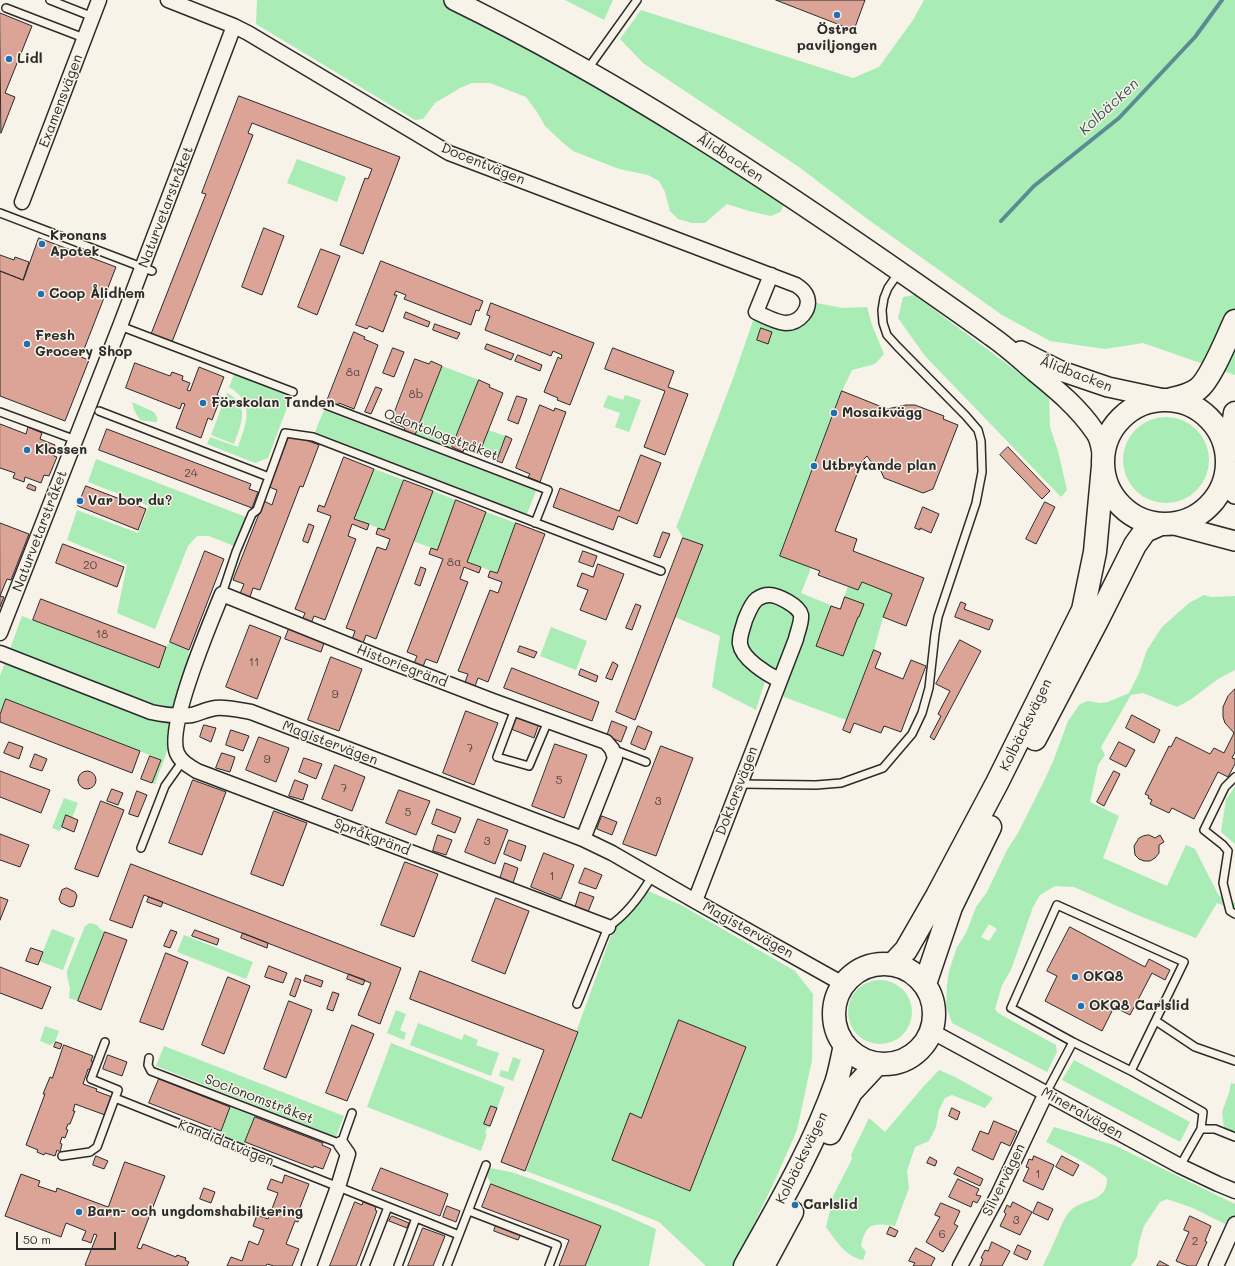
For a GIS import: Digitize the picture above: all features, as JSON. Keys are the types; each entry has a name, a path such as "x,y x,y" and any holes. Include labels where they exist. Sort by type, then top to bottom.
{"highway":[{"path":"1235,321 1212,369 1204,383 1198,389 1191,394 1149,401 1126,413 1118,421 1104,448 1103,462 1108,486 1117,501 1127,510 1149,522 1166,524 1190,519 1196,516 1208,507 1217,497 1222,488 1227,467 1235,413"},
{"path":"1168,399 1181,401 1198,408 1213,422 1220,431 1225,442 1227,467"},
{"name":"Kolbäcksvägen","path":"893,964 906,950 941,889 997,783 1082,610 1096,552 1103,462"},
{"name":"Kolbäcksvägen","path":"925,984 951,907 1009,790 1135,545 1145,531 1166,524"},
{"path":"883,963 893,964 910,971 925,984 931,995 934,1009 934,1025 925,1043 913,1055 901,1061 890,1064 877,1064 853,1054 845,1045 838,1034 834,1022 834,1008 843,984 856,972 868,966 883,963"},
{"name":"Kolbäcksvägen","path":"745,1266 790,1186 821,1123 837,1082 845,1045"},
{"name":"Kolbäcksvägen","path":"763,1266 851,1092 877,1064"}],"main road":[{"name":"Ålidbacken","path":"454,0 504,24 586,70 688,131 899,272 993,337 1062,395 1081,413 1097,434 1101,445 1103,462"},
{"name":"Ålidbacken","path":"993,337 1061,371 1108,387 1168,399"},
{"path":"1227,467 1235,494"},
{"path":"1166,524 1235,541"}],"street":[{"name":"Examensvägen","path":"22,202 99,0"},
{"name":"Docentvägen","path":"168,0 248,33 449,153 771,275"},
{"name":"Naturvetarstråket","path":"0,633 120,326 147,269 234,26"},
{"name":"Historiegränd","path":"222,594 380,658 606,742 612,749"},
{"path":"182,762 177,754 175,744 183,700 222,594"},
{"name":"Doktorsvägen","path":"695,901 796,639 801,616 798,609 792,604 769,595 762,596 756,600 751,607 742,628 740,644 747,657 768,674 779,680"},
{"name":"Magistervägen","path":"0,653 151,712 163,715 180,716 217,708 250,712 583,839 612,853 843,984"},
{"path":"583,839 614,758 612,749"},
{"name":"Språkgränd","path":"182,762 197,771 608,927"},
{"name":"Mineralvägen","path":"931,1031 1180,1166 1235,1191"},
{"name":"Silvervägen","path":"960,1266 998,1195 1046,1093"},
{"path":"309,1266 338,1187 348,1154 341,1144"},
{"path":"1216,1266 1235,1224"}],"lane":[{"path":"50,0 93,16"},
{"path":"586,70 637,0"},
{"path":"6,8 84,38"},
{"path":"0,213 147,269"},
{"path":"740,784 816,785 841,783 883,768 912,734 922,713 929,688 938,617 976,503 982,472 982,454 978,430 950,399 887,335 882,310 884,298 888,288 899,272"},
{"path":"120,326 293,392"},
{"name":"Odontologstråket","path":"326,405 548,490 536,522"},
{"path":"99,411 269,477"},
{"path":"0,412 76,440"},
{"path":"222,594 236,552 252,514 257,510 285,432 313,437 661,571"},
{"path":"515,709 497,757 529,766 548,721"},
{"path":"612,749 646,762"},
{"path":"141,848 165,786 182,762"},
{"path":"1235,777 1224,788 1204,830 1223,844 1228,851 1223,883 1230,911 1235,914"},
{"path":"577,1004 608,927 630,907 646,887 652,876"},
{"path":"1131,1071 1184,962 1057,905 1011,1008 1073,1042 1131,1071 1203,1112 1200,1129 1180,1166"},
{"path":"1156,1021 1195,1047 1235,1061"},
{"path":"62,1156 90,1152 97,1147 118,1090 91,1079 105,1042"},
{"path":"1046,1093 1073,1042"},
{"name":"Socionomstråket","path":"149,1058 148,1065 151,1071 341,1144"},
{"name":"Kandidatvägen","path":"114,1098 459,1235"},
{"path":"341,1144 352,1113"},
{"path":"1200,1129 1215,1129 1235,1138"},
{"path":"447,1266 486,1165"},
{"path":"365,1266 388,1207"},
{"path":"468,1211 557,1245 549,1266"},
{"path":"398,1266 416,1218"}],"green space":[{"path":"257,0 454,0 789,197 780,212 771,216 727,204 705,223 692,223 678,219 670,211 665,192 659,181 648,175 619,169 573,151 545,126 526,97 490,83 472,83 460,88 435,103 423,119 415,120 256,24"},
{"path":"565,0 613,0 604,20"},
{"path":"924,0 1235,0 1235,375 1143,343 1105,349 1050,341 1002,315 866,218 799,167 643,63 620,39 641,10 853,78 879,67 913,20"},
{"path":"297,159 346,177 337,202 287,183"},
{"path":"914,295 1049,395 1050,427 1058,451 1067,490 1061,497 925,356 898,318 903,297"},
{"path":"807,301 842,308 867,307 872,325 884,354 875,364 852,370 842,391 780,555 811,568 801,593 840,609 848,586 858,590 862,582 892,594 883,617 874,650 846,720 784,697 779,680 767,675 756,710 712,687 720,636 675,617 703,545 683,538 676,528 735,373 756,312 784,323"},
{"path":"442,366 479,380 452,447 415,435"},
{"path":"235,372 281,389 290,400 268,458 255,463 207,444 210,437 238,447 244,430 247,414 243,400 229,387"},
{"path":"227,393 239,403 242,409 241,422 234,444 211,435"},
{"path":"608,395 623,400 625,395 641,400 629,432 615,427 620,413 603,407"},
{"path":"132,402 154,412 157,417 157,422 140,420 134,410"},
{"path":"324,410 536,491 527,514 315,432"},
{"path":"1166,417 1182,420 1190,424 1202,436 1206,444 1209,460 1206,476 1202,484 1190,496 1182,500 1166,503 1150,500 1142,496 1130,484 1126,476 1123,460 1126,444 1130,436 1142,424 1150,420"},
{"path":"488,430 506,436 497,461 479,454"},
{"path":"96,459 246,517 234,546 209,536 197,536 188,546 155,629 117,613 127,565 67,540 77,510 138,533 149,506 88,482"},
{"path":"374,469 404,480 384,530 354,519"},
{"path":"433,491 456,500 437,550 413,541"},
{"path":"486,512 516,523 497,573 467,562"},
{"path":"1204,595 1212,597 1235,596 1235,670 1218,679 1190,700 1177,707 1143,693 1131,695 1101,747 1105,755 1098,765 1090,802 1119,816 1103,858 1167,886 1186,845 1195,849 1219,896 1235,903 1235,910 1217,903 1196,938 1142,917 1074,887 1055,886 1040,895 1033,907 1011,970 1002,985 995,1009 998,1013 1056,1045 1057,1052 1047,1072 952,1023 946,1006 949,971 957,947 966,933 976,907 987,892 1007,850 1018,833 1043,783 1054,759 1068,721 1080,704 1088,701 1100,703 1108,702 1129,693 1139,673 1147,650 1162,627 1189,603","holes":["989,924 997,929 989,941 981,937"]},
{"path":"22,616 158,668 166,647 170,642 189,650 180,716 155,784 152,783 160,759 6,699 0,715 0,676"},
{"path":"551,627 587,641 576,670 540,656"},
{"path":"1235,787 1235,844 1221,832 1226,799"},
{"path":"64,798 78,803 72,818 66,816 60,831 52,828"},
{"path":"648,891 681,905 795,971 813,994 812,1060 797,1130 735,1266 706,1266 659,1222 526,1171 613,930"},
{"path":"90,923 97,925 105,932 78,1001 69,998 70,988 67,971 85,926"},
{"path":"52,929 75,938 63,970 39,961"},
{"path":"184,935 253,962 246,979 177,952"},
{"path":"874,980 886,980 903,989 910,1000 912,1012 910,1024 903,1035 886,1044 874,1044 862,1039 853,1030 848,1018 848,1006 853,994 862,985"},
{"path":"396,1010 406,1014 400,1030 406,1033 404,1040 387,1033"},
{"path":"418,1023 462,1040 464,1034 478,1040 476,1045 499,1053 491,1076 410,1045"},
{"path":"45,1026 59,1031 55,1042 50,1045 40,1041"},
{"path":"391,1043 505,1087 490,1128 487,1127 485,1133 487,1134 481,1151 367,1107"},
{"path":"164,1046 344,1116 336,1137 156,1066"},
{"path":"513,1057 521,1060 513,1081 499,1076 501,1070 508,1072"},
{"path":"1074,1060 1190,1122 1180,1142 1062,1080"},
{"path":"939,1070 993,1098 985,1108 952,1095 945,1098 939,1110 936,1127 929,1141 915,1147 907,1171 909,1188 895,1226 882,1224 868,1228 865,1232 861,1246 866,1252 863,1260 851,1256 842,1248 826,1227 832,1198 852,1159 851,1155 869,1118 885,1132"},
{"path":"1231,1083 1235,1084 1235,1132 1224,1128 1222,1112"},
{"path":"230,1107 255,1117 244,1144 220,1135"},
{"path":"1054,1127 1114,1145 1235,1204 1235,1229 1193,1208 1167,1199 1160,1202 1144,1226 1137,1257 1131,1266 1043,1266 1068,1213 1076,1206 1099,1196 1106,1186 1107,1178 1070,1154 1046,1142"},
{"path":"490,1168 511,1172 532,1179 616,1211 656,1229 649,1266 585,1266 600,1226 491,1184 487,1176"}],"building":[{"name":"Östra paviljongen","path":"776,0 865,0 854,30"},
{"name":"Lidl","path":"0,13 32,26 5,93 15,97 1,133"},
{"path":"239,96 400,157 363,254 340,245 365,178 368,179 372,169 252,123 248,133 253,135 172,342 151,334 206,194 202,193"},
{"path":"264,228 284,236 262,295 242,287"},
{"path":"39,238 116,267 81,357 89,360 65,421 0,396 0,271 23,280"},
{"path":"321,249 340,256 317,315 298,307"},
{"path":"0,255 14,260 15,257 29,262 23,280 0,271"},
{"path":"381,261 483,301 479,311 476,310 471,325 404,299 406,295 396,291 394,295 397,295 383,332 369,326 367,329 356,325"},
{"path":"491,303 594,343 570,405 557,400 558,398 544,392 558,357 561,359 562,355 553,351 551,356 485,330 490,316 487,315"},
{"path":"406,312 430,322 428,327 404,318"},
{"path":"435,324 460,333 457,339 433,330"},
{"path":"761,328 772,332 768,344 757,340"},
{"path":"354,332 365,337 364,339 378,345 354,409 339,403 338,405 327,401"},
{"path":"487,344 514,354 511,360 485,349"},
{"path":"393,348 404,352 394,377 383,373"},
{"path":"613,348 674,371 668,387 688,394 665,455 644,447 665,391 605,369"},
{"path":"518,355 542,365 540,371 515,361"},
{"path":"415,359 429,364 431,361 442,366 415,435 404,431 405,428 391,422"},
{"path":"135,363 170,376 172,372 183,376 182,380 190,383 187,390 190,391 199,367 224,377 217,395 221,397 212,420 208,418 201,438 176,428 185,404 182,403 180,409 126,388"},
{"path":"479,380 490,385 489,387 503,393 479,454 464,449 463,452 452,447"},
{"path":"376,387 382,389 371,414 365,412"},
{"path":"842,391 887,409 906,405 915,405 944,416 943,419 958,425 933,489 923,493 884,478 881,471 874,466 867,456 862,461 835,531 857,539 853,551 924,578 906,626 883,617 892,594 862,582 858,590 818,575 820,571 780,556"},
{"path":"517,396 527,399 518,424 508,420"},
{"path":"540,405 554,411 555,408 566,412 540,482 528,477 530,474 516,468"},
{"name":"Klossen","path":"0,424 26,434 28,427 42,433 40,439 55,445 52,455 57,457 49,476 44,475 41,483 25,477 24,482 13,478 15,473 0,468"},
{"path":"107,429 251,484 249,489 258,492 252,508 99,450"},
{"path":"290,434 319,445 303,487 300,486 260,590 253,588 249,600 239,596 244,584 233,580 264,501 272,505 277,490 269,487"},
{"path":"506,436 512,439 502,463 497,461"},
{"path":"1008,447 1050,491 1042,499 1000,455"},
{"path":"641,455 661,463 637,524 618,516 613,530 553,507 560,488 619,511"},
{"path":"344,457 374,469 354,519 369,524 367,530 352,524 348,536 356,539 325,620 314,616 310,626 301,623 305,613 295,609 331,516 317,511 319,505 324,507"},
{"path":"404,480 433,491 376,639 366,635 362,646 351,642 355,631 346,628 377,547 386,550 390,539 376,534 378,528 384,530"},
{"path":"29,484 36,487 35,491 27,488"},
{"path":"86,486 146,509 138,530 78,506"},
{"path":"456,500 486,512 467,562 481,567 479,573 464,567 460,579 468,582 437,663 426,659 422,669 413,666 417,656 407,652 443,559 429,554 431,548 437,550"},
{"path":"1045,502 1055,507 1036,544 1026,539"},
{"path":"923,507 939,514 931,533 920,528 920,530 915,528"},
{"path":"0,523 29,534 11,580 7,579 0,596"},
{"path":"516,523 545,534 488,682 478,678 474,689 464,685 468,674 458,671 490,590 498,593 502,582 488,577 490,571 497,573"},
{"path":"309,524 314,526 308,543 303,541"},
{"path":"663,532 670,534 660,558 654,556"},
{"path":"683,538 703,545 635,720 616,712"},
{"path":"63,544 124,567 117,587 56,563"},
{"path":"205,551 224,559 189,650 170,642"},
{"path":"583,551 597,556 593,567 579,562"},
{"path":"598,564 624,574 606,620 580,610 588,590 577,586 582,573 593,577"},
{"path":"421,567 426,569 420,586 415,584"},
{"path":"0,596 4,597 0,607"},
{"path":"845,597 864,604 843,656 816,646 831,606 840,609"},
{"path":"41,599 166,647 159,668 33,620"},
{"path":"961,602 966,604 964,609 993,620 989,630 955,617"},
{"path":"636,604 641,606 632,630 626,628"},
{"path":"250,625 281,637 257,699 226,687"},
{"path":"290,626 325,640 321,652 285,639"},
{"path":"960,640 981,651 934,740 930,737 941,716 938,714 950,691 936,684"},
{"path":"520,646 537,652 534,658 518,652"},
{"path":"874,650 881,653 875,668 903,679 911,660 926,666 901,732 884,726 881,733 854,723 850,733 843,730"},
{"path":"331,657 362,669 339,731 308,720"},
{"path":"613,662 618,665 612,680 606,678"},
{"path":"512,668 599,702 592,721 504,688"},
{"path":"581,669 598,676 596,682 579,675"},
{"path":"1235,689 1235,752 1232,758 1235,759 1235,764 1228,777 1218,772 1194,819 1172,808 1169,813 1150,804 1152,800 1145,794 1169,746 1171,747 1176,737 1210,754 1214,748 1224,753 1234,733 1225,723 1223,717 1223,707 1228,696"},
{"path":"6,699 140,751 132,773 0,722 0,715"},
{"path":"466,711 498,723 474,785 443,773"},
{"path":"1132,715 1160,730 1154,743 1126,728"},
{"path":"516,716 539,724 534,738 511,729"},
{"path":"612,721 627,727 621,742 607,736"},
{"path":"204,725 216,728 211,742 200,737"},
{"path":"638,726 652,732 645,750 631,744"},
{"path":"231,730 249,736 243,751 226,745"},
{"path":"259,737 289,748 276,782 246,770"},
{"path":"9,742 23,747 19,759 4,753"},
{"path":"1119,742 1135,750 1126,767 1110,759"},
{"path":"555,744 587,755 564,818 532,806"},
{"path":"661,746 693,758 656,856 623,844"},
{"path":"222,753 235,757 230,772 216,768"},
{"path":"35,754 47,759 42,771 30,767"},
{"path":"150,756 161,760 152,783 141,779"},
{"path":"304,758 322,764 316,779 299,772"},
{"path":"335,765 365,777 352,811 322,799"},
{"path":"0,771 50,790 41,813 0,797"},
{"path":"87,771 93,774 96,780 93,786 87,789 81,786 78,780 81,774"},
{"path":"1114,771 1120,774 1104,806 1097,802"},
{"path":"193,780 226,792 202,855 169,843"},
{"path":"295,780 308,785 303,800 289,796"},
{"path":"112,789 123,793 118,805 107,801"},
{"path":"399,790 430,801 416,835 386,823"},
{"path":"137,791 147,795 138,817 129,814"},
{"path":"101,801 124,810 98,877 75,869"},
{"path":"437,809 461,818 455,833 432,824"},
{"path":"274,811 307,823 283,886 251,874"},
{"path":"66,815 78,820 74,832 62,827"},
{"path":"602,816 617,822 612,835 597,829"},
{"path":"478,819 508,830 495,864 465,852"},
{"path":"0,834 29,845 20,867 0,860"},
{"path":"438,835 452,840 446,855 433,851"},
{"path":"1149,835 1155,838 1160,835 1164,842 1159,845 1159,853 1155,858 1150,861 1144,861 1135,855 1134,846 1139,838"},
{"path":"509,840 526,846 521,861 504,854"},
{"path":"544,853 574,865 561,899 531,887"},
{"path":"405,862 438,874 414,937 381,925"},
{"path":"505,863 518,868 513,883 500,879"},
{"path":"131,864 401,968 380,1024 358,1015 371,983 144,895 132,928 110,920"},
{"path":"585,868 602,875 596,889 579,883"},
{"path":"67,888 75,892 77,896 74,906 70,907 61,903 59,899 62,890"},
{"path":"580,892 594,897 588,912 575,908"},
{"path":"0,897 8,900 0,920"},
{"path":"149,897 163,902 161,907 147,902"},
{"path":"496,898 529,911 505,974 472,961"},
{"path":"1070,927 1145,967 1149,959 1170,970 1165,980 1152,973 1130,1015 1114,1007 1102,1031 1045,1001 1057,976 1047,971"},
{"path":"171,930 177,932 170,948 164,946"},
{"path":"195,930 219,939 217,945 192,936"},
{"path":"105,932 127,940 101,1010 78,1001"},
{"path":"243,933 268,943 267,948 241,938"},
{"path":"31,948 43,952 38,965 26,961"},
{"path":"166,953 188,962 163,1030 140,1022"},
{"path":"269,966 287,973 283,983 265,977"},
{"path":"0,967 51,987 42,1009 0,993"},
{"path":"420,971 578,1032 525,1171 501,1162 544,1050 410,999"},
{"path":"349,974 365,980 363,985 347,979"},
{"path":"306,975 323,981 321,987 304,981"},
{"path":"228,977 250,986 224,1054 202,1045"},
{"path":"296,978 301,980 295,997 290,995"},
{"path":"333,992 339,994 333,1011 327,1009"},
{"path":"289,1001 312,1010 286,1078 264,1069"},
{"path":"679,1020 746,1047 690,1191 612,1160 630,1113 641,1118"},
{"path":"352,1025 374,1034 347,1101 326,1093"},
{"path":"56,1042 62,1044 60,1049 54,1047"},
{"path":"64,1045 93,1056 91,1061 94,1062 91,1070 88,1069 83,1084 112,1097 105,1115 75,1104 73,1111 75,1111 70,1124 68,1124 66,1129 68,1130 65,1138 62,1137 60,1143 62,1144 60,1152 57,1150 55,1156 45,1153 44,1155 37,1152 38,1150 26,1145 45,1094 43,1094 50,1077 52,1078"},
{"path":"108,1055 127,1062 122,1076 103,1069"},
{"path":"159,1079 230,1107 221,1131 149,1103"},
{"path":"491,1106 497,1108 490,1126 484,1124"},
{"path":"952,1108 960,1112 957,1120 949,1116"},
{"path":"255,1117 323,1143 322,1145 331,1149 323,1169 314,1166 313,1168 245,1142"},
{"path":"994,1121 1017,1131 1010,1146 1001,1142 993,1160 972,1150 980,1131 988,1134"},
{"path":"96,1156 108,1161 104,1169 93,1165"},
{"path":"1034,1156 1054,1165 1043,1190 1023,1181 1029,1168 1026,1167 1029,1159 1032,1160"},
{"path":"1062,1156 1079,1165 1073,1176 1056,1167"},
{"path":"930,1157 937,1161 935,1166 927,1163"},
{"name":"Barn- och ungdomshabilitering","path":"125,1162 165,1176 137,1248 141,1249 143,1244 176,1257 177,1255 186,1258 185,1260 189,1262 187,1266 87,1266 85,1265 97,1235 94,1234 91,1243 82,1240 86,1231 66,1223 61,1237 5,1216 21,1174 40,1181 38,1186 56,1192 57,1188 108,1207"},
{"path":"958,1167 983,1179 980,1186 954,1174"},
{"path":"381,1168 448,1194 440,1216 372,1190"},
{"path":"285,1175 309,1184 299,1210 302,1211 298,1222 295,1221 286,1244 299,1249 292,1266 274,1266 267,1264 266,1266 227,1266 231,1257 242,1261 249,1241 258,1245 264,1230 253,1226 257,1215 268,1219 278,1193 267,1189 271,1179 282,1183"},
{"path":"958,1179 979,1189 976,1195 981,1196 977,1203 973,1201 971,1207 949,1197"},
{"path":"491,1184 601,1226 585,1266 559,1266 569,1240 482,1207"},
{"path":"204,1188 215,1192 211,1203 200,1199"},
{"path":"355,1202 362,1205 363,1202 376,1207 375,1210 377,1211 357,1264 356,1266 330,1266"},
{"path":"1013,1202 1032,1212 1020,1235 1000,1226 1006,1214 1004,1212 1007,1205 1010,1207"},
{"path":"1038,1202 1053,1209 1048,1220 1033,1213"},
{"path":"941,1203 960,1211 954,1224 958,1226 943,1252 926,1242 940,1217 935,1215"},
{"path":"447,1206 460,1211 456,1222 443,1217"},
{"path":"392,1216 409,1223 407,1228 389,1221"},
{"path":"1190,1216 1211,1226 1205,1241 1207,1242 1196,1266 1188,1266 1176,1261 1189,1232 1184,1230"},
{"path":"496,1225 521,1234 518,1240 494,1231"},
{"path":"890,1227 898,1231 895,1237 887,1234"},
{"path":"423,1228 445,1236 433,1266 408,1266"},
{"path":"992,1242 1010,1251 1002,1266 980,1266 983,1259 981,1258 985,1250 988,1251"},
{"path":"1018,1245 1031,1251 1027,1260 1014,1254"},
{"path":"916,1248 935,1258 931,1266 913,1266 915,1263 909,1261"},
{"path":"1160,1261 1169,1266 1157,1266"}],"waterway":[{"name":"Kolbäcken","path":"1001,221 1034,186 1119,118 1195,37 1222,0"}],"place":[{"name":"Östra paviljongen","path":"837,15"},
{"name":"Lidl","path":"9,59"},
{"name":"Kronans Apotek","path":"42,244"},
{"name":"Coop Ålidhem","path":"41,294"},
{"name":"Fresh Grocery Shop","path":"27,344"},
{"name":"Förskolan Tanden","path":"203,403"},
{"name":"Mosaikvägg","path":"834,413"},
{"name":"Klossen","path":"27,450"},
{"name":"Utbrytande plan","path":"814,466"},
{"name":"Var bor du?","path":"80,501"},
{"name":"OKQ8","path":"1075,977"},
{"name":"OKQ8 Carlslid","path":"1081,1006"},
{"name":"Carlslid","path":"795,1205"},
{"name":"Barn- och ungdomshabilitering","path":"79,1212"}]}
